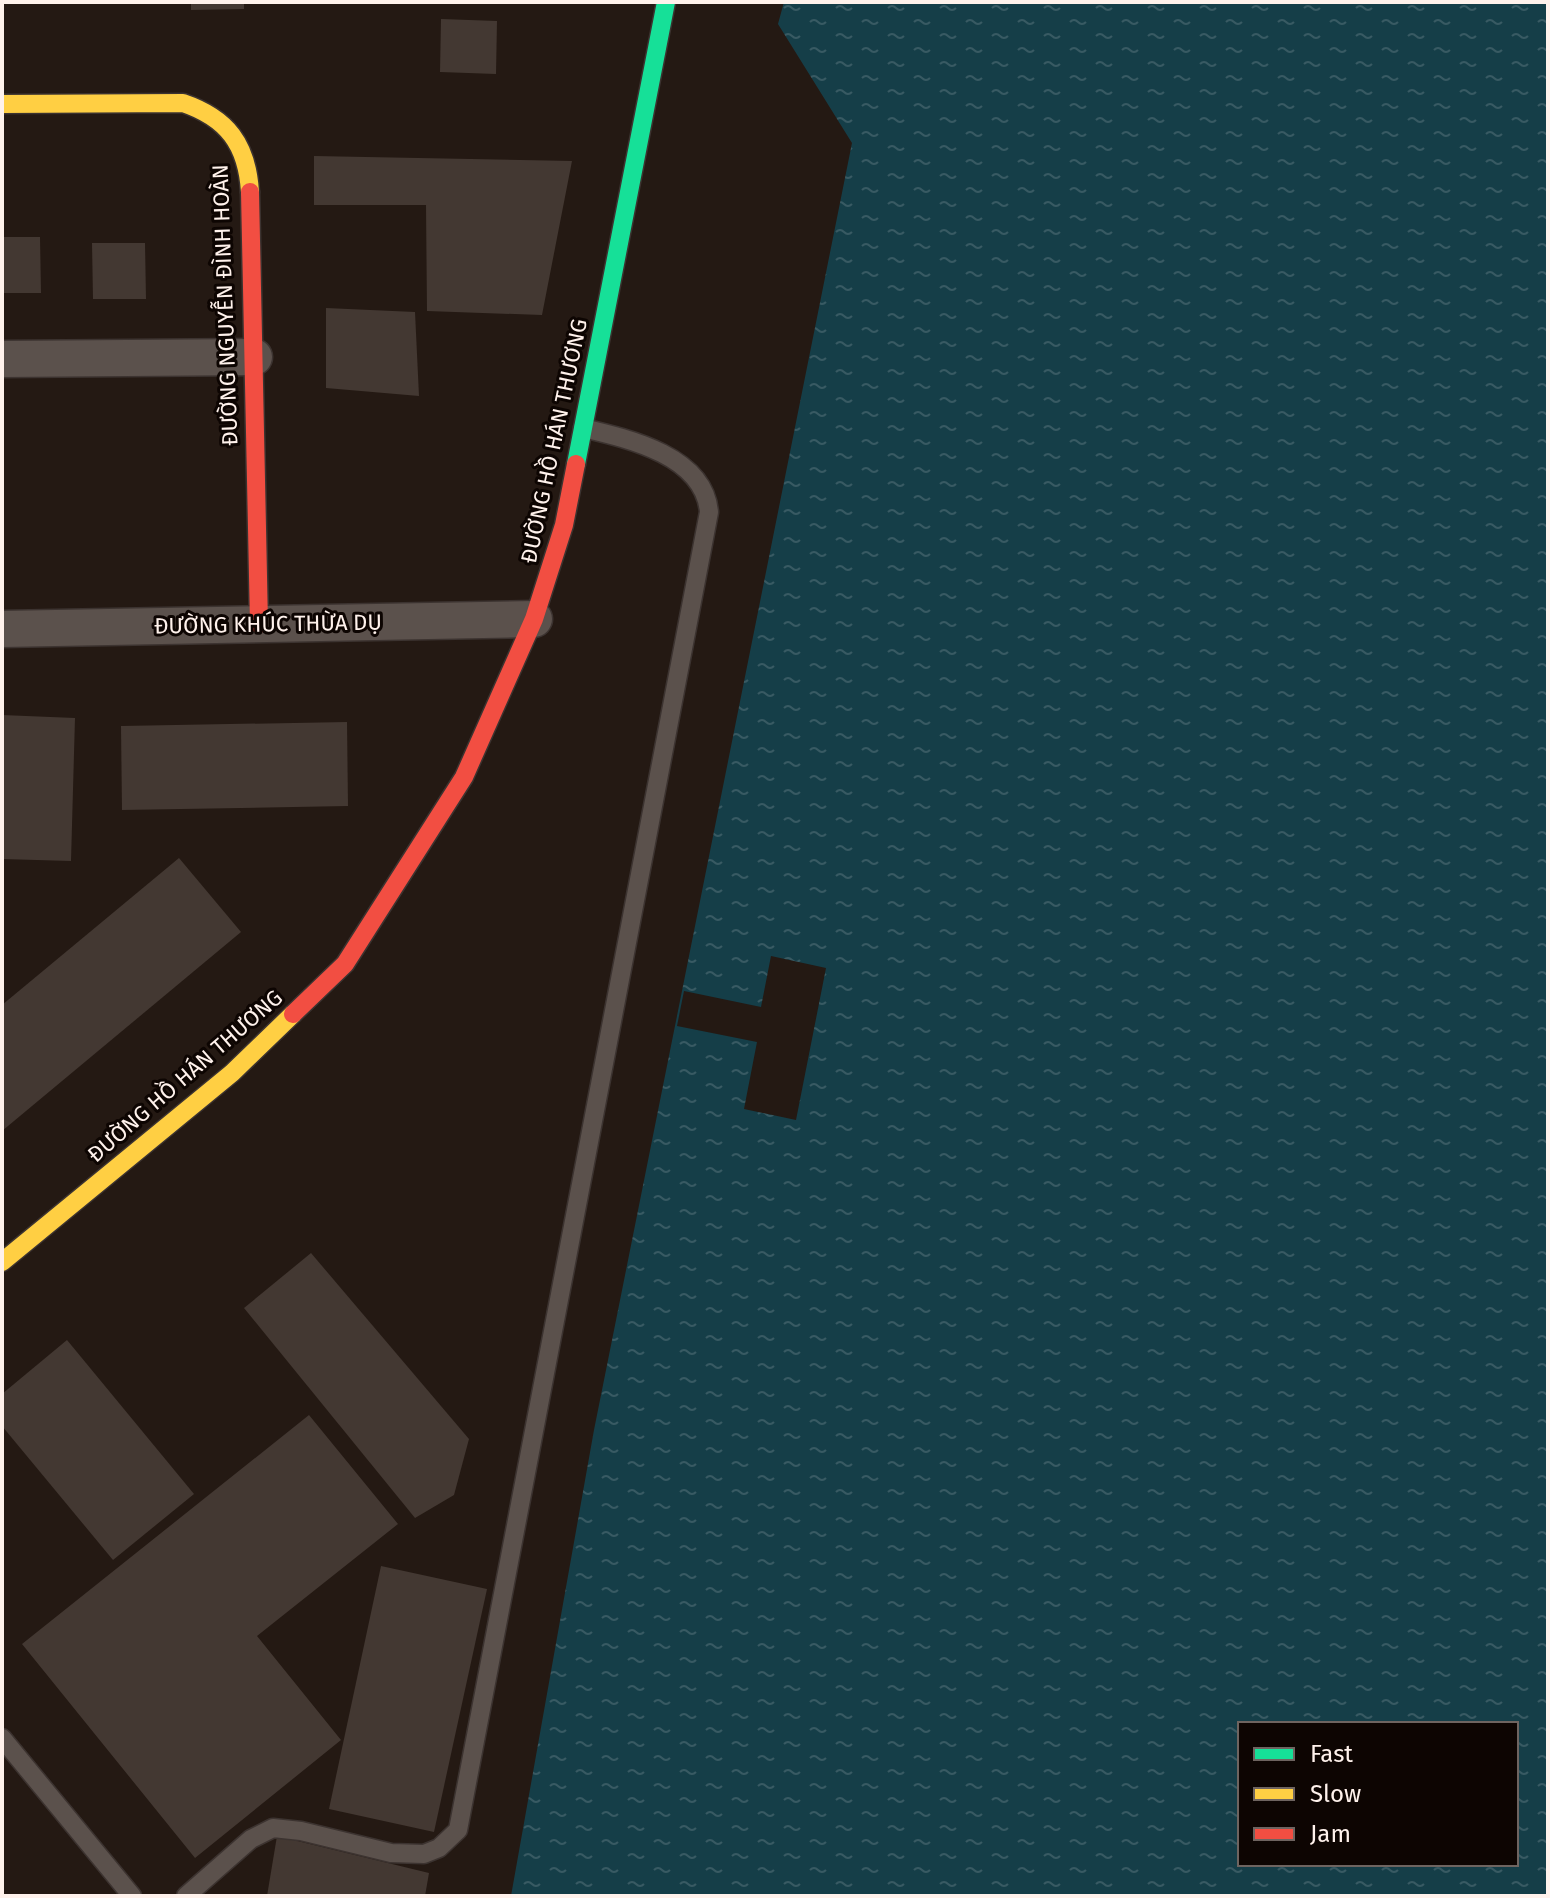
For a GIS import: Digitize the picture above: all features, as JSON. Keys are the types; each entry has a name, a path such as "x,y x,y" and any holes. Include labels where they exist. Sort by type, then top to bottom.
{"street":[{"name":"ĐƯỜNG HỒ HÁN THƯƠNG","path":"2,1262 232,1073 345,964 464,777 534,619 564,525 666,2"},
{"name":"ĐƯỜNG NGUYỄN ĐÌNH HOÀN","path":"2,104 183,103 207,111 226,124 241,144 247,166 259,624"},
{"path":"2,359 254,357"},
{"name":"ĐƯỜNG KHÚC THỪA DỤ","path":"2,629 534,619"}],"lane":[{"path":"186,1896 251,1839 273,1828 301,1831 391,1853 424,1854 439,1848 458,1830 709,512 707,495 697,477 678,464 620,437 583,428"},
{"path":"2,1738 132,1896"}],"water":[{"path":"784,2 1548,2 1548,1896 511,1896 594,1430 852,143 778,24"}],"pier":[{"path":"771,956 826,968 796,1120 744,1109 757,1042 677,1026 684,991 761,1007"}],"building":[{"path":"191,2 244,2 244,9 191,10"},
{"path":"441,19 497,21 496,74 440,72"},
{"path":"314,156 572,161 542,315 427,311 426,205 314,205"},
{"path":"2,237 40,237 41,293 2,293"},
{"path":"92,243 145,243 146,299 93,299"},
{"path":"326,308 415,312 419,396 326,388"},
{"path":"2,715 75,718 71,861 2,859"},
{"path":"347,722 348,806 122,810 121,726"},
{"path":"179,858 241,932 2,1131 2,1005"},
{"path":"311,1253 469,1439 454,1495 415,1518 244,1308"},
{"path":"67,1340 194,1494 113,1560 2,1426 2,1394"},
{"path":"309,1415 398,1524 257,1636 341,1740 195,1858 22,1644"},
{"path":"381,1566 487,1589 434,1832 329,1809"},
{"path":"277,1836 429,1873 425,1896 267,1896"}],"traffic: fast":[{"path":"576,464 666,2"}],"traffic: slow":[{"path":"2,104 183,103 212,116 232,135 244,160 250,192"},
{"path":"2,1262 232,1073 293,1014"}],"traffic: jam":[{"path":"250,192 259,624"},
{"path":"293,1014 345,964 464,777 534,619 564,525 576,464"}]}
